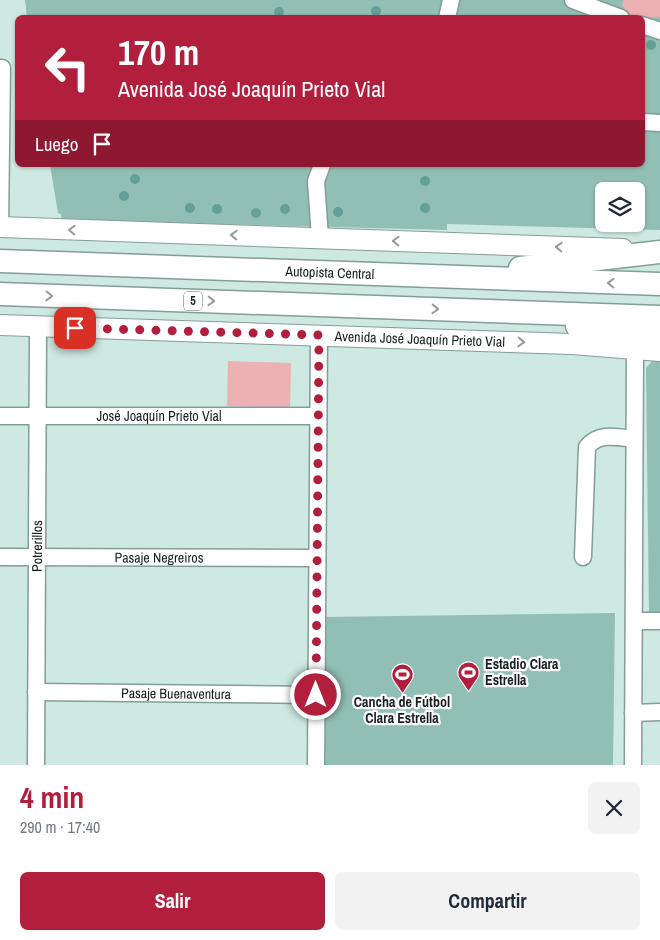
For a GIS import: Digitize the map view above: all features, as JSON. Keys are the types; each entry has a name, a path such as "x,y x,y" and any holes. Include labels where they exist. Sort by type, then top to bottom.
{"highway":[{"path":"448,277 660,251"},
{"name":"Autopista Central","path":"0,261 660,284"},
{"name":"5","path":"0,294 660,317"},
{"path":"512,312 589,328 660,337"}],"main road":[{"path":"0,227 660,251"},
{"name":"Avenida José Joaquín Prieto Vial","path":"0,325 572,344 660,352"}],"street":[{"path":"448,15 451,0"},
{"path":"573,0 613,15"},
{"path":"645,26 660,31"},
{"path":"0,227 1,68"},
{"path":"645,122 660,123"},
{"path":"320,238 316,181 321,167"},
{"name":"Potrerillos","path":"36,765 38,326"},
{"path":"316,765 319,335"},
{"path":"633,765 635,350"},
{"name":"José Joaquín Prieto Vial","path":"0,416 318,416"},
{"path":"583,557 587,447 593,440 600,437 634,439"},
{"name":"Pasaje Negreiros","path":"0,558 317,558"},
{"path":"634,621 660,622"},
{"name":"Pasaje Buenaventura","path":"36,692 316,695"},
{"path":"634,713 660,712"}],"green space":[{"path":"25,0 660,0 660,230 645,230 645,182 595,182 595,228 447,224 447,230 62,220 61,214 58,213 50,167 645,167 645,15 27,15"},
{"path":"656,357 660,357 660,616 649,616 646,368"},
{"name":"Estadio Clara Estrella","path":"615,613 613,765 323,765 324,617"}],"building":[{"path":"623,0 660,0 660,17 645,18 645,15 630,15 622,5"},
{"path":"228,361 291,363 290,408 227,406"}],"place":[{"name":"Estadio Clara Estrella","path":"469,691"},
{"name":"Cancha de Fútbol Clara Estrella","path":"402,693"}],"route":[{"path":"75,328 319,335 316,695"}]}
